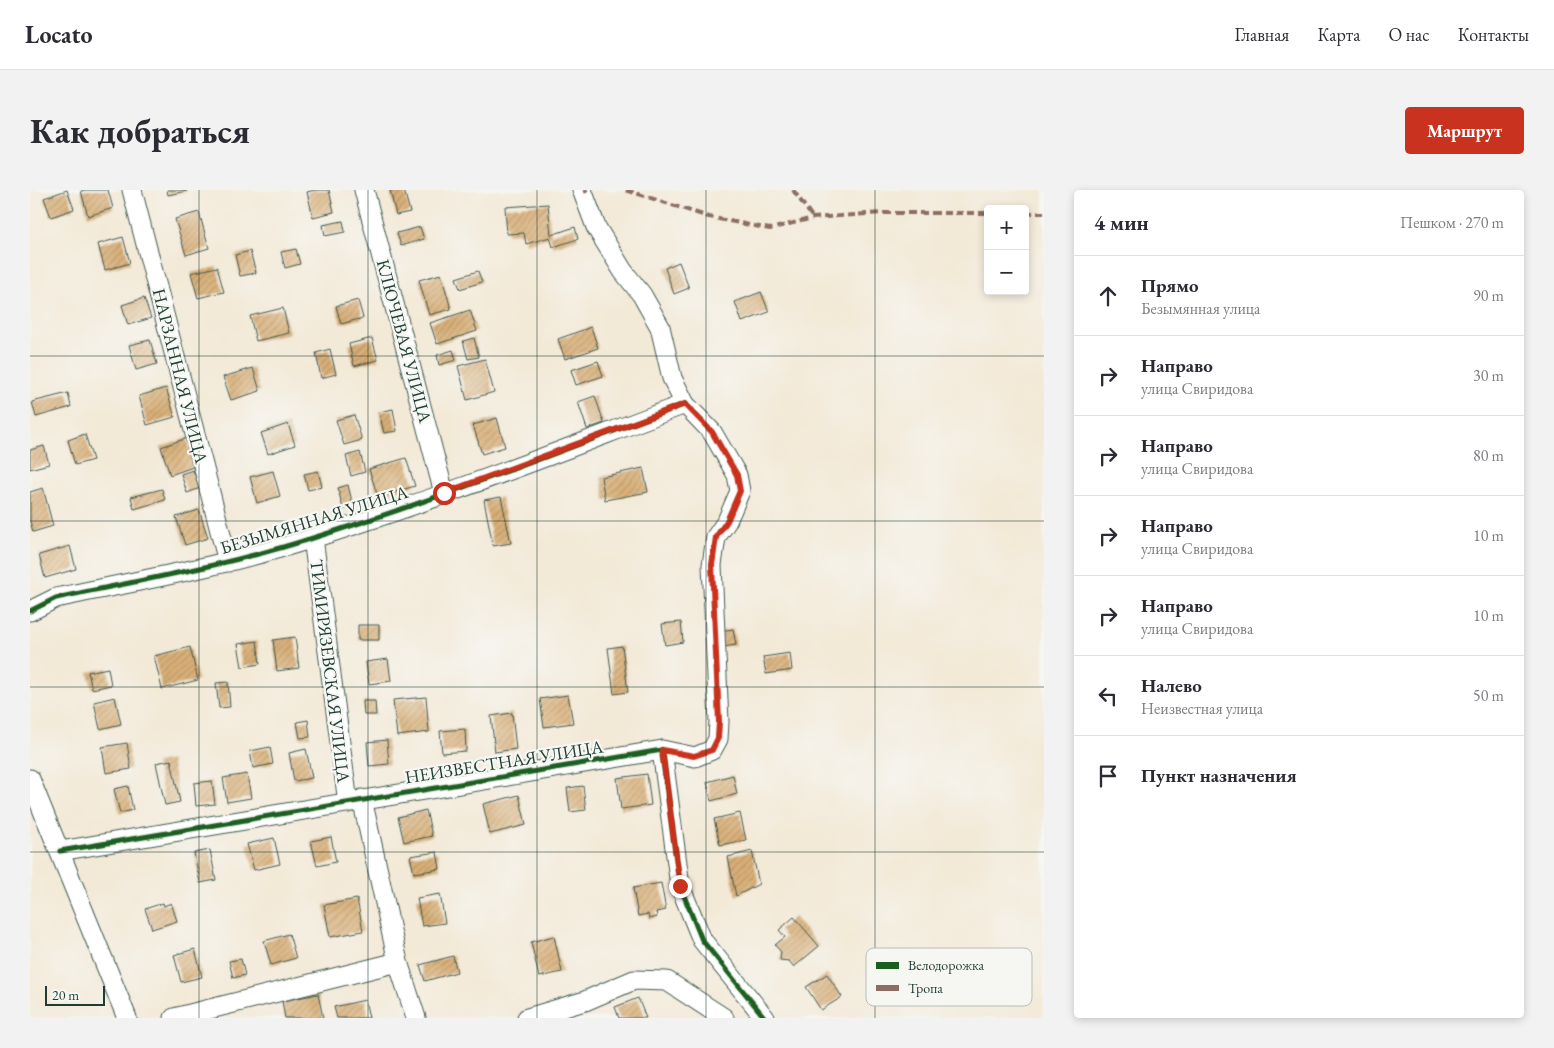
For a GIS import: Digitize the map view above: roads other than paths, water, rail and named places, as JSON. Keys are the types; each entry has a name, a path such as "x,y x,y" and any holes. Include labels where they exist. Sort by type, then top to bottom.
{"street":[{"name":"НАРЗАННАЯ УЛИЦА","path":"132,190 228,562"},
{"name":"КЛЮЧЕВАЯ УЛИЦА","path":"364,190 444,493"},
{"name":"НЕИЗВЕСТНАЯ УЛИЦА","path":"60,851 662,750 694,756 712,750 718,738 719,722 712,565 716,537 727,521 740,491 737,475 712,432 685,404 672,378 660,327 642,295 623,272 596,227 582,190"},
{"name":"БЕЗЫМЯННАЯ УЛИЦА","path":"30,611 56,598 228,562 313,538 444,493 685,404"},
{"name":"ТИМИРЯЗЕВСКАЯ УЛИЦА","path":"313,538 355,801 398,962 416,1018"},
{"path":"662,750 680,886 702,940 765,1018"},
{"path":"30,779 127,1018"},
{"path":"174,1018 398,962"},
{"path":"526,1018 587,1009 634,980 667,981 724,1018"}]}
